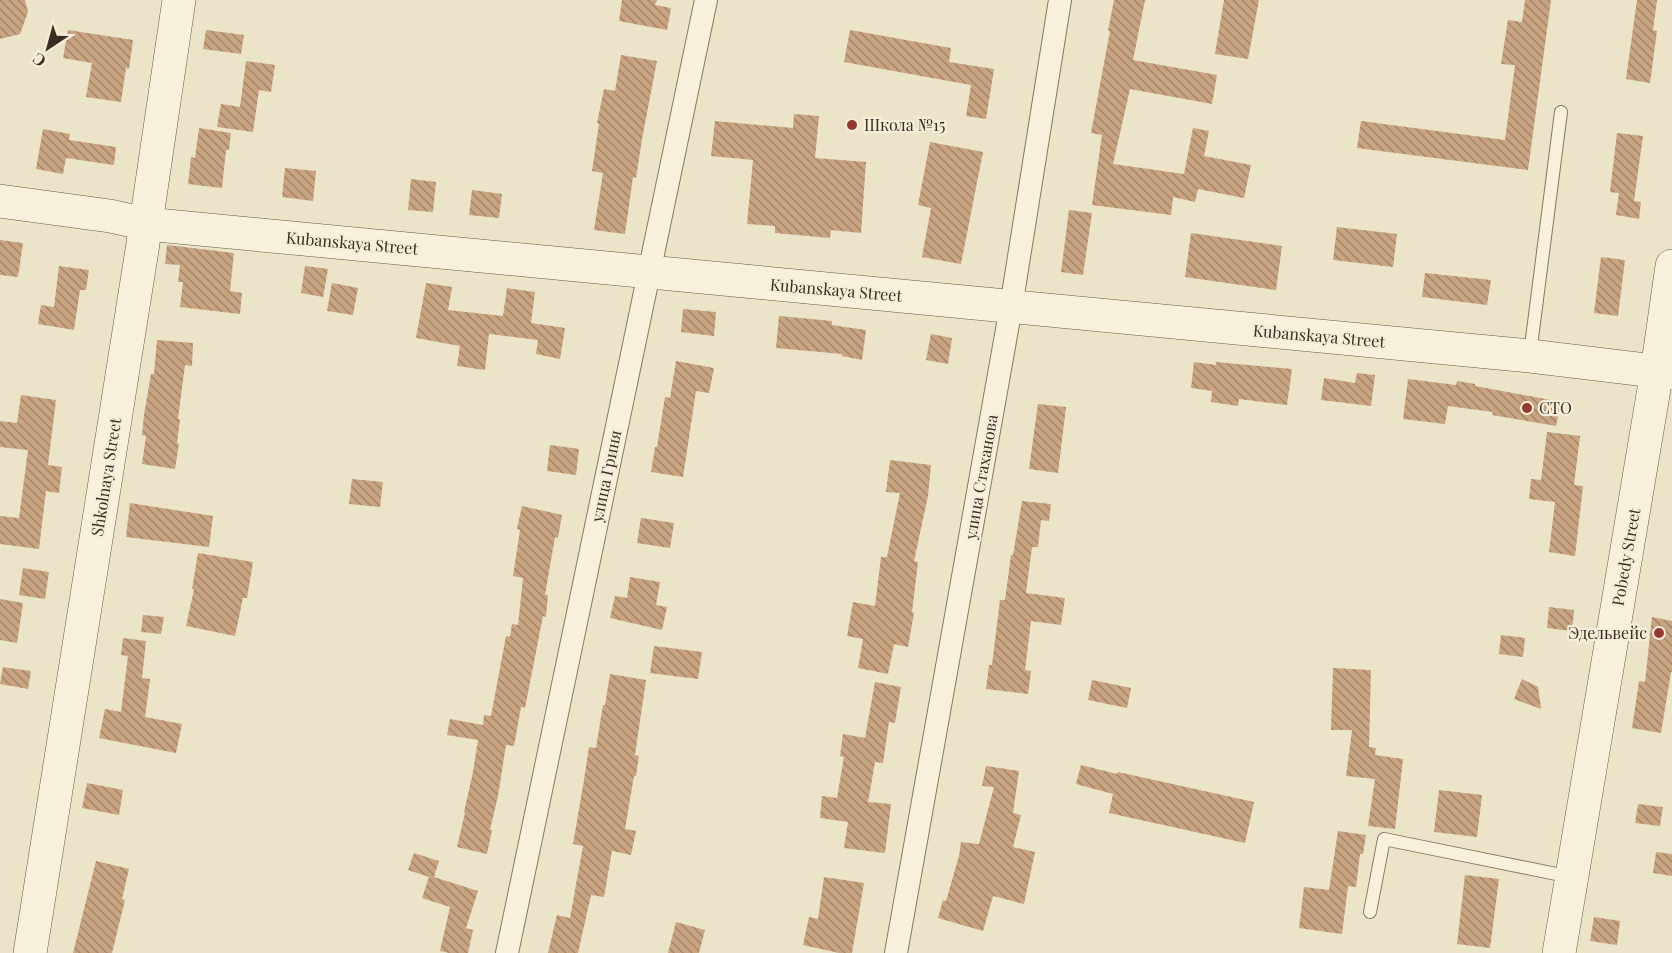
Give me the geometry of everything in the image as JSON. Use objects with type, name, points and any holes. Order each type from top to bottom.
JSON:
[{"type":"street","name":"Shkolnaya Street","points":[[30,953],[146,224],[179,0]]},
{"type":"street","name":"улица Гриня","points":[[507,953],[706,0]]},
{"type":"street","name":"улица Стаханова","points":[[896,953],[1011,307],[1060,0]]},
{"type":"street","name":"Kubanskaya Street","points":[[0,201],[110,216],[146,224],[1530,356],[1664,372]]},
{"type":"street","name":"Pobedy Street","points":[[1558,953],[1664,372],[1672,266]]},
{"type":"lane","points":[[1530,356],[1561,112]]},
{"type":"lane","points":[[1370,912],[1384,839],[1572,877]]},
{"type":"building","points":[[0,0],[25,0],[28,12],[20,34],[0,39]]},
{"type":"building","points":[[622,0],[657,0],[655,5],[671,8],[667,30],[619,21]]},
{"type":"building","points":[[1114,0],[1145,0],[1133,60],[1217,75],[1212,104],[1130,89],[1113,164],[1184,174],[1193,128],[1209,131],[1204,156],[1251,165],[1244,198],[1198,189],[1195,202],[1173,197],[1171,215],[1092,205],[1102,135],[1091,133]]},
{"type":"building","points":[[1224,0],[1259,0],[1248,59],[1215,54]]},
{"type":"building","points":[[1525,0],[1551,0],[1528,170],[1357,148],[1361,121],[1505,140],[1515,65],[1501,64],[1508,20],[1522,22]]},
{"type":"building","points":[[1637,0],[1657,0],[1653,30],[1657,31],[1650,83],[1626,79]]},
{"type":"building","points":[[68,30],[133,40],[121,102],[86,97],[92,63],[63,58]]},
{"type":"building","points":[[206,30],[244,35],[241,54],[203,49]]},
{"type":"building","points":[[850,30],[951,48],[949,62],[994,69],[986,119],[966,116],[971,85],[844,62]]},
{"type":"building","points":[[621,55],[657,61],[636,178],[633,177],[625,234],[594,230],[603,173],[592,171],[599,124],[597,123],[604,89],[615,91]]},
{"type":"building","points":[[246,61],[275,65],[271,92],[259,90],[253,132],[217,127],[221,104],[240,107]]},
{"type":"building","points":[[794,114],[819,116],[815,158],[866,162],[861,233],[831,230],[830,238],[775,233],[775,226],[747,224],[753,160],[711,156],[715,121],[793,128]]},
{"type":"building","points":[[199,128],[231,133],[229,150],[226,150],[222,188],[188,184],[191,157],[195,158]]},
{"type":"building","points":[[43,129],[70,134],[69,140],[116,147],[114,165],[66,158],[63,174],[36,169]]},
{"type":"building","points":[[1617,133],[1643,136],[1634,201],[1641,202],[1639,219],[1616,215],[1619,193],[1610,192]]},
{"type":"building","points":[[930,142],[983,152],[961,264],[922,257],[931,208],[918,205]]},
{"type":"building","points":[[285,168],[316,171],[313,201],[282,197]]},
{"type":"building","points":[[411,179],[436,182],[433,212],[408,210]]},
{"type":"building","points":[[472,190],[502,194],[499,218],[469,215]]},
{"type":"building","points":[[1069,210],[1092,213],[1083,275],[1061,272]]},
{"type":"building","points":[[1337,227],[1397,234],[1393,267],[1333,260]]},
{"type":"building","points":[[1191,233],[1282,246],[1276,290],[1185,277]]},
{"type":"building","points":[[0,240],[23,243],[18,277],[0,275]]},
{"type":"building","points":[[167,245],[234,253],[230,291],[242,293],[240,314],[180,307],[183,282],[178,282],[180,265],[165,264]]},
{"type":"building","points":[[1601,257],[1625,260],[1618,316],[1594,313]]},
{"type":"building","points":[[59,266],[89,270],[86,290],[80,290],[74,330],[38,324],[41,305],[54,307]]},
{"type":"building","points":[[305,266],[328,269],[323,297],[301,293]]},
{"type":"building","points":[[1425,273],[1491,280],[1487,305],[1422,297]]},
{"type":"building","points":[[332,283],[358,288],[353,315],[327,311]]},
{"type":"building","points":[[426,283],[452,287],[448,310],[503,316],[507,288],[535,292],[531,323],[565,328],[560,359],[536,354],[538,340],[489,334],[485,370],[457,366],[460,346],[416,338]]},
{"type":"building","points":[[683,309],[716,312],[714,336],[681,332]]},
{"type":"building","points":[[779,316],[832,321],[832,325],[866,330],[862,360],[842,356],[842,354],[776,348]]},
{"type":"building","points":[[931,334],[952,338],[948,364],[926,360]]},
{"type":"building","points":[[157,340],[193,343],[192,366],[185,365],[175,469],[142,464],[146,436],[142,435],[144,415],[151,374],[154,374]]},
{"type":"building","points":[[676,361],[714,368],[709,393],[696,391],[683,477],[651,472],[665,397],[670,398]]},
{"type":"building","points":[[1194,362],[1292,369],[1287,405],[1239,399],[1238,406],[1211,402],[1212,391],[1191,388]]},
{"type":"building","points":[[1357,373],[1375,375],[1371,406],[1321,400],[1324,378],[1355,383]]},
{"type":"building","points":[[1408,379],[1456,385],[1457,381],[1561,402],[1556,426],[1492,415],[1493,412],[1448,406],[1445,424],[1403,419]]},
{"type":"building","points":[[21,395],[56,400],[48,465],[62,467],[59,493],[46,491],[39,549],[0,544],[0,516],[19,518],[28,450],[0,447],[0,421],[17,423]]},
{"type":"building","points":[[1038,404],[1066,407],[1058,473],[1029,469]]},
{"type":"building","points":[[1547,432],[1580,436],[1574,485],[1583,486],[1575,556],[1549,552],[1555,502],[1529,499],[1531,479],[1541,480]]},
{"type":"building","points":[[550,445],[579,449],[576,475],[547,471]]},
{"type":"building","points":[[890,460],[931,465],[928,496],[914,561],[918,562],[912,612],[914,613],[908,647],[894,644],[888,674],[858,668],[863,639],[847,636],[853,602],[875,606],[881,557],[887,557],[900,493],[886,492]]},
{"type":"building","points":[[352,479],[383,482],[380,507],[349,504]]},
{"type":"building","points":[[1022,501],[1051,504],[1049,521],[1041,520],[1038,547],[1032,547],[1026,593],[1065,598],[1061,625],[1031,621],[1025,670],[1031,671],[1028,694],[986,689],[989,665],[992,665],[1000,600],[1005,600]]},
{"type":"building","points":[[130,503],[213,516],[209,547],[126,537]]},
{"type":"building","points":[[522,506],[562,515],[558,538],[555,537],[545,595],[548,595],[546,617],[543,616],[525,708],[521,707],[514,746],[506,745],[487,854],[457,847],[478,740],[447,735],[450,719],[483,725],[484,715],[491,716],[506,636],[510,637],[512,624],[518,625],[523,578],[513,576],[520,530],[517,529]]},
{"type":"building","points":[[641,518],[674,523],[670,548],[637,543]]},
{"type":"building","points":[[198,553],[253,562],[247,598],[243,598],[235,636],[186,626],[194,589],[192,589]]},
{"type":"building","points":[[23,568],[49,572],[45,599],[19,595]]},
{"type":"building","points":[[630,577],[660,582],[656,605],[667,607],[662,630],[610,618],[615,596],[627,598]]},
{"type":"building","points":[[0,599],[23,603],[17,643],[0,640]]},
{"type":"building","points":[[1549,607],[1574,610],[1572,631],[1547,628]]},
{"type":"building","points":[[143,615],[164,617],[161,634],[141,632]]},
{"type":"building","points":[[1652,617],[1672,621],[1672,672],[1661,733],[1632,728],[1639,681],[1645,682]]},
{"type":"building","points":[[1501,635],[1525,638],[1523,657],[1499,654]]},
{"type":"building","points":[[123,638],[146,641],[142,678],[150,679],[145,717],[182,724],[176,753],[99,738],[105,709],[121,712],[128,656],[121,655]]},
{"type":"building","points":[[654,646],[702,652],[698,679],[650,673]]},
{"type":"building","points":[[3,667],[31,671],[28,689],[0,684]]},
{"type":"building","points":[[1333,668],[1371,670],[1369,747],[1376,748],[1375,755],[1403,759],[1395,829],[1368,826],[1375,779],[1346,776],[1352,730],[1331,730]]},
{"type":"building","points":[[610,674],[646,680],[635,755],[639,756],[625,829],[636,831],[631,855],[612,851],[604,897],[591,895],[578,953],[548,953],[557,915],[570,918],[583,846],[573,844],[589,747],[596,748]]},
{"type":"building","points":[[1522,679],[1538,687],[1541,709],[1514,699]]},
{"type":"building","points":[[1092,680],[1131,688],[1127,708],[1088,700]]},
{"type":"building","points":[[875,682],[901,687],[895,723],[889,722],[883,763],[875,762],[868,802],[891,804],[885,853],[844,848],[848,822],[820,818],[822,796],[837,798],[844,757],[840,756],[843,734],[865,738]]},
{"type":"building","points":[[1081,765],[1254,802],[1245,843],[1109,813],[1113,794],[1076,784]]},
{"type":"building","points":[[986,766],[1019,771],[1013,813],[1021,815],[1013,847],[1035,852],[1024,904],[993,896],[983,931],[938,918],[943,900],[946,901],[961,842],[979,844],[994,787],[982,786]]},
{"type":"building","points":[[87,783],[123,790],[119,815],[82,808]]},
{"type":"building","points":[[1439,790],[1482,795],[1477,837],[1434,832]]},
{"type":"building","points":[[1638,804],[1663,807],[1660,826],[1635,823]]},
{"type":"building","points":[[1338,831],[1366,835],[1363,854],[1360,854],[1356,887],[1348,886],[1342,934],[1299,928],[1304,887],[1329,890]]},
{"type":"building","points":[[1656,852],[1672,854],[1672,876],[1653,873]]},
{"type":"building","points":[[414,853],[439,861],[434,877],[478,891],[466,928],[473,930],[468,953],[440,951],[450,907],[422,898],[429,877],[408,870]]},
{"type":"building","points":[[96,861],[129,869],[122,899],[125,900],[112,953],[73,953]]},
{"type":"building","points":[[1465,875],[1499,879],[1490,948],[1457,944]]},
{"type":"building","points":[[824,877],[864,883],[852,953],[839,953],[803,945],[809,917],[818,919]]},
{"type":"building","points":[[1594,917],[1620,921],[1617,945],[1590,941]]},
{"type":"building","points":[[676,922],[705,930],[699,953],[668,953]]},
{"type":"place","name":"Школа №15","points":[[852,125]]},
{"type":"place","name":"СТО","points":[[1527,408]]},
{"type":"place","name":"Эдельвейс","points":[[1659,633]]}]
